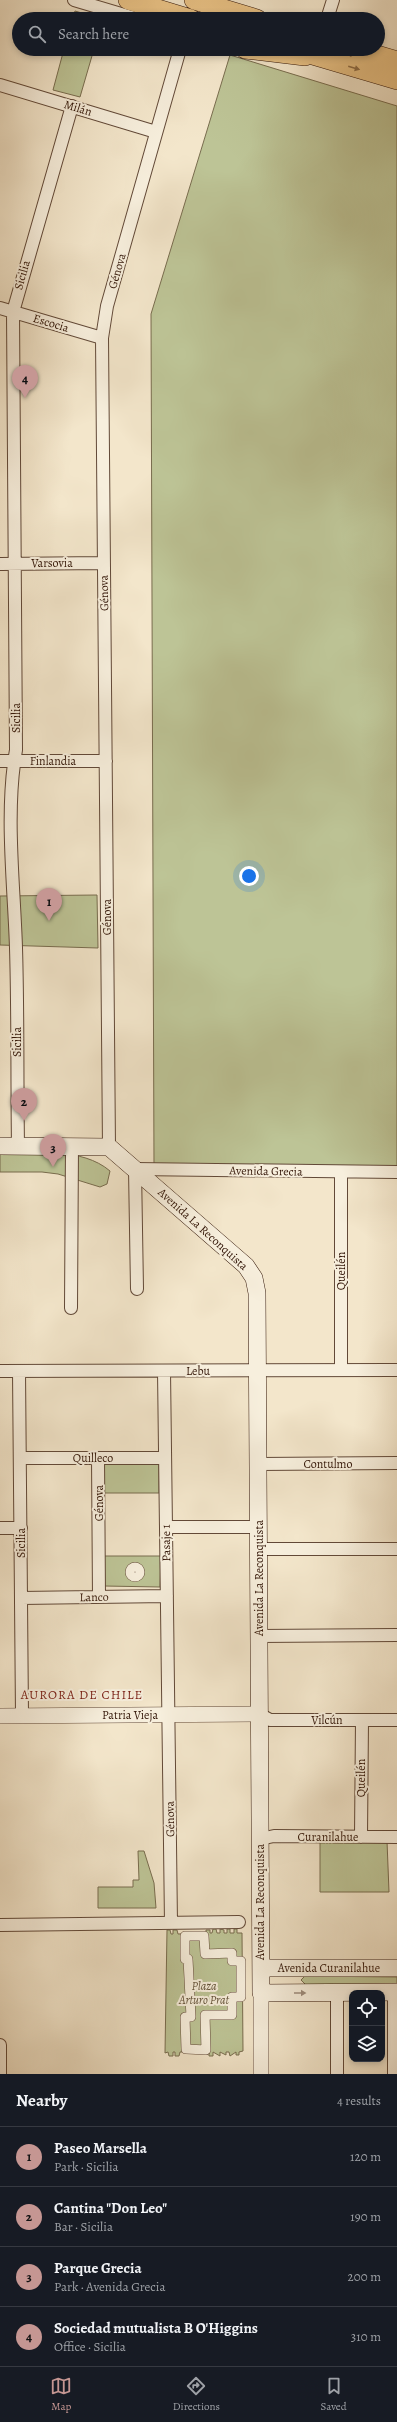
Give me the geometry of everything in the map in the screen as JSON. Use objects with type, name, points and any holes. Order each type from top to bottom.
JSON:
[{"type":"main road","points":[[128,0],[168,12]]},
{"type":"main road","points":[[194,0],[214,3],[238,12]]},
{"type":"main road","points":[[317,56],[397,80]]},
{"type":"main road","points":[[380,56],[397,61]]},
{"type":"main road","points":[[0,1146],[72,1145],[109,1147]]},
{"type":"main road","name":"Avenida La Reconquista","points":[[109,1147],[246,1266],[254,1278],[257,1293],[261,1993]]},
{"type":"main road","name":"Avenida Curanilahue","points":[[260,1968],[397,1968]]},
{"type":"main road","name":"Avenida Curanilahue","points":[[261,1993],[396,1992]]},
{"type":"street","points":[[74,0],[114,12]]},
{"type":"street","points":[[329,12],[333,0]]},
{"type":"street","name":"Génova","points":[[109,1147],[102,338],[107,306],[178,56]]},
{"type":"street","name":"Milán","points":[[0,85],[156,132]]},
{"type":"street","name":"Sicilia","points":[[18,1146],[16,948],[12,884],[14,761],[16,750],[13,312],[72,106]]},
{"type":"street","name":"Escocia","points":[[0,308],[102,338]]},
{"type":"street","name":"Varsovia","points":[[0,564],[104,563]]},
{"type":"street","name":"Finlandia","points":[[0,761],[106,760]]},
{"type":"street","points":[[71,1308],[72,1145]]},
{"type":"street","points":[[135,1169],[137,1289]]},
{"type":"street","name":"Avenida Grecia","points":[[135,1169],[397,1172]]},
{"type":"street","name":"Queilén","points":[[341,1172],[341,1370]]},
{"type":"street","name":"Lebu","points":[[0,1372],[397,1370]]},
{"type":"street","name":"Sicilia","points":[[19,1371],[22,1715]]},
{"type":"street","name":"Pasaje 1","points":[[164,1371],[168,1715]]},
{"type":"street","name":"Quilleco","points":[[20,1458],[165,1458]]},
{"type":"street","name":"Génova","points":[[98,1458],[99,1597]]},
{"type":"street","name":"Contulmo","points":[[258,1464],[397,1463]]},
{"type":"street","points":[[166,1527],[258,1527]]},
{"type":"street","points":[[0,1528],[20,1528]]},
{"type":"street","points":[[258,1549],[397,1549]]},
{"type":"street","name":"Lanco","points":[[21,1598],[167,1596]]},
{"type":"street","points":[[259,1636],[397,1635]]},
{"type":"street","name":"Patria Vieja","points":[[0,1716],[259,1714]]},
{"type":"street","name":"Vilcún","points":[[259,1714],[270,1720],[397,1720]]},
{"type":"street","name":"Génova","points":[[168,1715],[171,1923]]},
{"type":"street","name":"Queilén","points":[[361,1837],[362,1720]]},
{"type":"street","name":"Curanilahue","points":[[260,1839],[274,1836],[397,1837]]},
{"type":"street","points":[[0,1925],[239,1922]]},
{"type":"street","points":[[184,1936],[204,1936],[205,1954],[232,1953],[232,1961],[241,1961],[242,1997],[232,1997],[232,2015],[205,2015],[206,2050],[186,2049],[185,2017],[190,2017],[188,1959],[184,1959],[184,1936]]},
{"type":"street","points":[[337,2074],[338,1992]]},
{"type":"street","points":[[394,2074],[396,1992]]},
{"type":"street","name":"Avenida La Reconquista","points":[[261,1993],[261,2074]]},
{"type":"street","points":[[0,2045],[0,2074]]},
{"type":"green space","points":[[62,56],[92,56],[80,97],[53,90]]},
{"type":"green space","points":[[230,56],[397,106],[397,1167],[154,1168],[151,314]]},
{"type":"green space","points":[[97,895],[98,948],[0,945],[0,896]]},
{"type":"green space","points":[[43,1152],[72,1155],[99,1163],[110,1171],[107,1184],[100,1187],[58,1174],[42,1172],[0,1172],[0,1153]]},
{"type":"green space","points":[[106,1462],[159,1463],[159,1493],[103,1493],[102,1464]]},
{"type":"green space","points":[[104,1556],[161,1556],[160,1587],[104,1586]]},
{"type":"green space","points":[[387,1841],[389,1892],[320,1892],[320,1842]]},
{"type":"green space","points":[[138,1851],[144,1851],[154,1883],[156,1908],[98,1908],[98,1887],[133,1887],[133,1880],[139,1880]]},
{"type":"green space","name":"Plaza Arturo Prat","points":[[213,1929],[216,1929],[217,1933],[220,1933],[220,1929],[224,1930],[224,1933],[227,1933],[227,1929],[230,1929],[230,1933],[234,1933],[234,1929],[237,1929],[237,1933],[242,1933],[243,2051],[239,2052],[239,2055],[236,2055],[236,2052],[230,2056],[229,2052],[226,2052],[226,2055],[220,2052],[220,2056],[213,2052],[213,2056],[209,2056],[209,2052],[180,2052],[179,2056],[175,2056],[175,2052],[173,2052],[173,2056],[169,2056],[168,2052],[165,2053],[167,1930],[170,1930],[171,1934],[173,1934],[173,1930],[177,1930],[178,1934],[206,1933],[206,1930],[210,1930],[210,1933],[212,1933]]},
{"type":"green space","points":[[305,1976],[397,1977],[397,1986],[306,1985],[301,1980]]},
{"type":"place","name":"Sociedad mutualista B O'Higgins","points":[[25,398]]},
{"type":"place","name":"Paseo Marsella","points":[[49,921]]},
{"type":"place","name":"Cantina \"Don Leo\"","points":[[24,1121]]},
{"type":"place","name":"Parque Grecia","points":[[53,1167]]},
{"type":"district","name":"AURORA DE CHILE","points":[[82,1694]]}]
